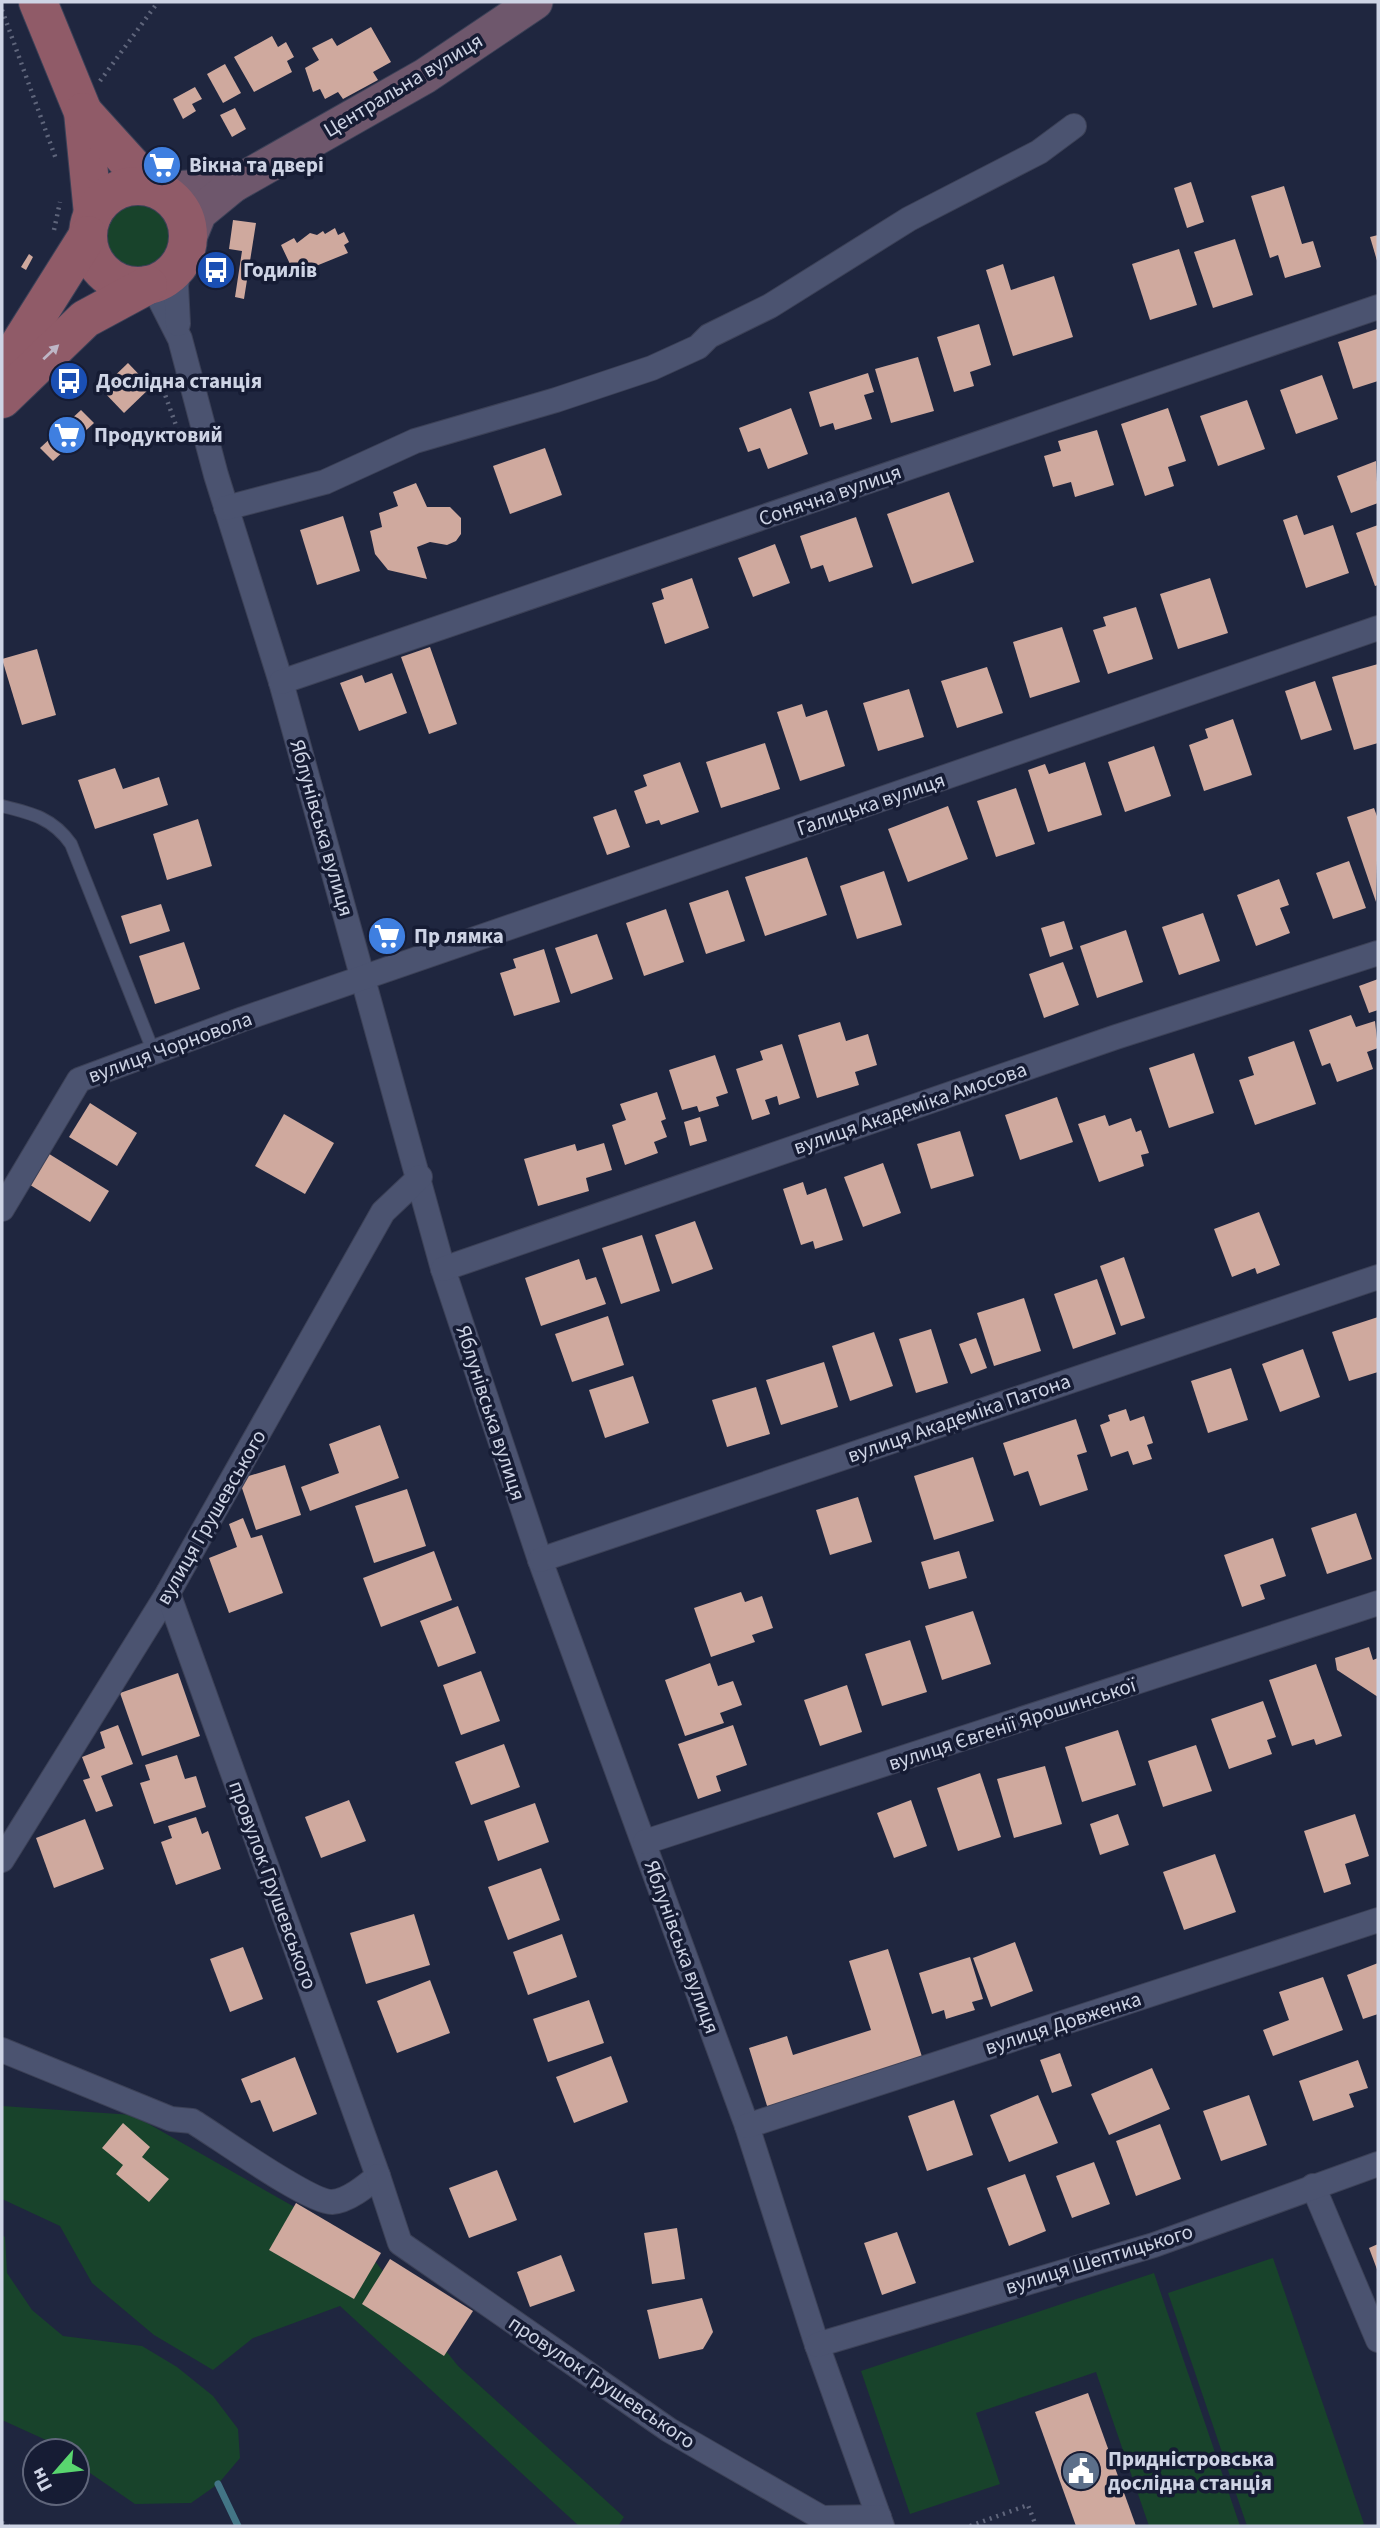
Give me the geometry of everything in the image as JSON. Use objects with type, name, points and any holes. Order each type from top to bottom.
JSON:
[{"type":"main road","points":[[2,399],[86,319],[167,268],[181,210],[155,188],[79,103],[38,2]]},
{"type":"main road","name":"Центральна вулиця","points":[[167,268],[199,213],[233,185],[425,76],[535,2]]},
{"type":"main road","points":[[2,372],[74,220],[79,103]]},
{"type":"main road","points":[[74,220],[121,188],[233,185]]},
{"type":"main road","points":[[74,220],[102,271],[119,282],[167,268]]},
{"type":"street","points":[[226,508],[326,482],[415,441],[556,400],[652,368],[698,347],[709,336],[770,306],[909,219],[1039,152],[1074,126]]},
{"type":"street","points":[[167,268],[176,285],[180,339]]},
{"type":"street","name":"Яблунівська вулиця","points":[[167,268],[180,339],[226,508],[281,682],[420,1177],[443,1269],[540,1560],[747,2126],[817,2345],[880,2522]]},
{"type":"street","name":"Сонячна вулиця","points":[[281,682],[1378,307]]},
{"type":"street","name":"Галицька вулиця","points":[[364,980],[1378,628]]},
{"type":"street","name":"вулиця Академіка Амосова","points":[[443,1269],[1116,1037],[1378,953]]},
{"type":"street","name":"вулиця Чорновола","points":[[2,1209],[79,1080],[364,980]]},
{"type":"street","name":"вулиця Грушевського","points":[[2,1860],[169,1593],[383,1212],[420,1177]]},
{"type":"street","name":"вулиця Академіка Патона","points":[[540,1560],[1378,1277]]},
{"type":"street","name":"провулок Грушевського","points":[[169,1593],[400,2243],[669,2430],[822,2518],[880,2522]]},
{"type":"street","name":"вулиця Євгенії Ярошинської","points":[[645,1842],[1378,1603]]},
{"type":"street","name":"вулиця Довженка","points":[[747,2126],[1378,1920]]},
{"type":"street","points":[[2,2050],[171,2119],[192,2121],[309,2194],[332,2202],[359,2191],[378,2176]]},
{"type":"street","name":"вулиця Шептицького","points":[[817,2345],[1154,2245],[1378,2164]]},
{"type":"street","points":[[1313,2186],[1378,2340]]},
{"type":"lane","points":[[2,806],[38,815],[59,827],[71,844],[154,1053]]},
{"type":"path","points":[[39,110],[79,103],[101,81],[158,2]]},
{"type":"path","points":[[2,10],[59,168]]},
{"type":"path","points":[[970,2526],[1028,2505],[1036,2526]]},
{"type":"path","points":[[2,2522],[9,2526]]},
{"type":"green space","points":[[131,203],[143,203],[160,212],[167,223],[167,247],[160,258],[143,267],[131,267],[119,262],[110,253],[105,241],[105,229],[110,217],[119,208]]},
{"type":"green space","points":[[2,2106],[133,2115],[363,2246],[458,2366],[624,2517],[618,2526],[579,2526],[340,2306],[253,2338],[213,2370],[154,2335],[92,2283],[60,2226],[2,2199]]},
{"type":"green space","points":[[2,2235],[5,2237],[7,2273],[32,2310],[63,2336],[142,2346],[177,2367],[213,2396],[238,2429],[240,2458],[218,2484],[191,2503],[135,2504],[91,2474],[91,2437],[39,2437],[2,2420]]},
{"type":"green space","points":[[1273,2258],[1364,2524],[1358,2526],[1247,2526],[1168,2293]]},
{"type":"green space","points":[[1154,2273],[1240,2526],[1149,2526],[1096,2372],[976,2413],[1000,2484],[910,2514],[861,2371]]},
{"type":"building","points":[[371,27],[391,62],[373,72],[378,80],[343,99],[338,92],[325,99],[320,89],[313,92],[305,68],[319,60],[312,48],[332,38],[337,46]]},
{"type":"building","points":[[272,36],[278,47],[286,42],[294,57],[287,61],[292,72],[254,92],[234,57]]},
{"type":"building","points":[[225,64],[241,93],[223,103],[207,74]]},
{"type":"building","points":[[195,87],[202,99],[192,104],[196,111],[183,119],[173,99]]},
{"type":"building","points":[[235,108],[246,129],[232,137],[220,115]]},
{"type":"building","points":[[1191,182],[1204,222],[1187,228],[1174,188]]},
{"type":"building","points":[[1284,186],[1302,244],[1313,241],[1321,267],[1285,278],[1278,255],[1270,258],[1251,196]]},
{"type":"building","points":[[233,220],[256,223],[244,299],[235,297],[242,251],[229,249]]},
{"type":"building","points":[[335,228],[338,235],[344,232],[349,242],[344,245],[348,253],[311,268],[313,273],[303,277],[284,266],[290,264],[281,245],[294,238],[297,243],[310,233],[317,235],[323,231],[325,234]]},
{"type":"building","points":[[1378,235],[1378,264],[1370,237]]},
{"type":"building","points":[[1235,239],[1253,295],[1213,308],[1194,252]]},
{"type":"building","points":[[1179,249],[1197,305],[1150,320],[1132,264]]},
{"type":"building","points":[[29,254],[33,257],[26,270],[21,267]]},
{"type":"building","points":[[1003,264],[1011,290],[1054,276],[1073,337],[1013,356],[986,270]]},
{"type":"building","points":[[979,324],[991,365],[970,372],[974,386],[954,392],[937,337]]},
{"type":"building","points":[[1377,329],[1378,381],[1353,389],[1338,342]]},
{"type":"building","points":[[918,357],[934,411],[891,423],[875,369]]},
{"type":"building","points":[[128,363],[151,387],[124,413],[101,389]]},
{"type":"building","points":[[868,373],[874,392],[864,395],[872,419],[835,430],[833,423],[820,427],[809,392]]},
{"type":"building","points":[[1322,375],[1338,419],[1296,434],[1280,390]]},
{"type":"building","points":[[1247,400],[1265,449],[1218,466],[1200,416]]},
{"type":"building","points":[[791,408],[808,454],[768,469],[760,448],[748,452],[739,428]]},
{"type":"building","points":[[1168,408],[1186,461],[1168,467],[1174,486],[1145,496],[1121,424]]},
{"type":"building","name":"Продуктовий","points":[[81,410],[94,423],[53,461],[40,448]]},
{"type":"building","points":[[1097,430],[1114,485],[1075,497],[1071,482],[1053,487],[1044,456],[1061,451],[1058,441]]},
{"type":"building","points":[[545,448],[562,495],[510,514],[493,466]]},
{"type":"building","points":[[1376,461],[1378,503],[1351,513],[1337,476]]},
{"type":"building","points":[[416,483],[427,507],[450,507],[461,518],[461,534],[456,541],[447,545],[430,542],[417,547],[427,579],[388,570],[375,554],[370,531],[382,527],[379,513],[398,506],[393,492]]},
{"type":"building","points":[[949,492],[974,562],[912,584],[887,514]]},
{"type":"building","points":[[1297,515],[1304,535],[1333,525],[1349,573],[1306,588],[1283,520]]},
{"type":"building","points":[[343,516],[360,571],[317,585],[300,530]]},
{"type":"building","points":[[856,517],[873,567],[829,582],[823,565],[811,569],[800,536]]},
{"type":"building","points":[[1378,525],[1378,585],[1375,586],[1356,533]]},
{"type":"building","points":[[775,544],[790,583],[753,597],[738,558]]},
{"type":"building","points":[[692,578],[709,628],[665,644],[652,603],[664,599],[661,589]]},
{"type":"building","points":[[1210,578],[1228,633],[1178,649],[1160,594]]},
{"type":"building","points":[[1136,607],[1153,659],[1108,674],[1093,630],[1106,626],[1103,617]]},
{"type":"building","points":[[1062,627],[1080,682],[1030,698],[1013,642]]},
{"type":"building","points":[[430,647],[457,724],[429,734],[401,657]]},
{"type":"building","points":[[37,649],[56,715],[22,725],[2,659]]},
{"type":"building","points":[[1378,664],[1378,743],[1354,750],[1332,677]]},
{"type":"building","points":[[987,667],[1003,713],[957,728],[941,681]]},
{"type":"building","points":[[392,673],[407,713],[359,731],[340,683],[362,675],[365,683]]},
{"type":"building","points":[[1315,681],[1332,730],[1301,740],[1285,691]]},
{"type":"building","points":[[909,689],[924,737],[878,751],[863,703]]},
{"type":"building","points":[[802,704],[806,717],[827,710],[845,766],[800,781],[777,712]]},
{"type":"building","points":[[1233,719],[1252,775],[1204,791],[1189,745],[1208,738],[1205,729]]},
{"type":"building","points":[[765,743],[780,789],[721,808],[706,762]]},
{"type":"building","points":[[1154,746],[1171,796],[1125,812],[1108,762]]},
{"type":"building","points":[[680,762],[699,812],[661,825],[659,820],[646,824],[634,791],[647,786],[643,775]]},
{"type":"building","points":[[1085,762],[1102,815],[1048,832],[1028,770],[1045,764],[1049,774]]},
{"type":"building","points":[[115,768],[123,789],[159,777],[168,805],[95,829],[78,780]]},
{"type":"building","points":[[1016,788],[1035,844],[996,857],[977,801]]},
{"type":"building","points":[[948,806],[968,859],[908,882],[888,829]]},
{"type":"building","points":[[1374,808],[1378,819],[1376,902],[1347,817]]},
{"type":"building","points":[[616,809],[630,847],[607,855],[593,817]]},
{"type":"building","points":[[198,819],[212,866],[167,880],[153,834]]},
{"type":"building","points":[[807,857],[827,915],[765,936],[745,877]]},
{"type":"building","points":[[1349,861],[1366,908],[1333,919],[1316,873]]},
{"type":"building","points":[[884,871],[902,925],[857,939],[840,886]]},
{"type":"building","points":[[1279,879],[1289,905],[1280,908],[1290,933],[1256,946],[1237,895]]},
{"type":"building","points":[[728,890],[745,941],[706,954],[689,903]]},
{"type":"building","points":[[161,904],[170,931],[130,944],[121,916]]},
{"type":"building","points":[[666,909],[684,962],[644,976],[626,923]]},
{"type":"building","points":[[1203,913],[1220,961],[1179,975],[1162,927]]},
{"type":"building","points":[[1064,921],[1073,949],[1050,957],[1041,928]]},
{"type":"building","points":[[1126,930],[1143,982],[1097,998],[1080,946]]},
{"type":"building","points":[[597,934],[613,979],[571,994],[555,948]]},
{"type":"building","points":[[184,942],[200,989],[155,1004],[139,956]]},
{"type":"building","points":[[544,949],[560,1002],[514,1016],[500,973],[516,968],[513,959]]},
{"type":"building","points":[[1063,962],[1079,1005],[1044,1018],[1029,974]]},
{"type":"building","points":[[1378,979],[1378,1010],[1369,1013],[1359,986]]},
{"type":"building","points":[[1351,1015],[1356,1027],[1375,1021],[1378,1048],[1367,1052],[1373,1069],[1337,1082],[1330,1063],[1322,1066],[1309,1030]]},
{"type":"building","points":[[840,1022],[846,1041],[868,1034],[877,1065],[855,1072],[859,1085],[817,1098],[798,1035]]},
{"type":"building","points":[[1294,1041],[1316,1104],[1255,1125],[1239,1080],[1254,1075],[1248,1057]]},
{"type":"building","points":[[782,1044],[800,1098],[779,1105],[777,1096],[765,1100],[770,1114],[752,1120],[736,1069],[763,1060],[760,1051]]},
{"type":"building","points":[[1194,1053],[1214,1113],[1169,1128],[1149,1068]]},
{"type":"building","points":[[715,1055],[728,1093],[716,1097],[719,1106],[699,1112],[697,1106],[682,1110],[669,1070]]},
{"type":"building","points":[[657,1092],[666,1119],[661,1121],[667,1137],[654,1142],[658,1153],[625,1165],[612,1125],[626,1120],[620,1104]]},
{"type":"building","points":[[1057,1097],[1073,1142],[1020,1160],[1005,1115]]},
{"type":"building","points":[[90,1103],[137,1133],[117,1166],[69,1137]]},
{"type":"building","points":[[284,1114],[334,1143],[305,1194],[255,1166]]},
{"type":"building","points":[[1105,1115],[1109,1126],[1131,1118],[1136,1132],[1141,1130],[1149,1153],[1141,1155],[1144,1166],[1099,1182],[1078,1124]]},
{"type":"building","points":[[700,1117],[707,1141],[690,1146],[684,1122]]},
{"type":"building","points":[[960,1131],[974,1176],[931,1189],[917,1144]]},
{"type":"building","points":[[604,1143],[612,1170],[586,1178],[589,1191],[538,1206],[524,1159],[575,1144],[577,1151]]},
{"type":"building","points":[[46,1152],[109,1191],[90,1222],[27,1183]]},
{"type":"building","points":[[883,1163],[901,1213],[863,1227],[844,1177]]},
{"type":"building","points":[[803,1182],[807,1195],[826,1188],[843,1240],[815,1249],[813,1241],[801,1245],[783,1189]]},
{"type":"building","points":[[1259,1212],[1280,1265],[1257,1274],[1255,1268],[1232,1277],[1214,1229]]},
{"type":"building","points":[[695,1221],[713,1269],[672,1284],[655,1235]]},
{"type":"building","points":[[642,1235],[660,1291],[621,1304],[602,1248]]},
{"type":"building","points":[[1124,1257],[1145,1318],[1121,1326],[1100,1266]]},
{"type":"building","points":[[579,1259],[586,1280],[596,1277],[606,1304],[541,1326],[525,1278]]},
{"type":"building","points":[[1097,1279],[1116,1334],[1073,1349],[1054,1294]]},
{"type":"building","points":[[1024,1298],[1041,1351],[994,1366],[977,1313]]},
{"type":"building","points":[[608,1316],[624,1365],[572,1382],[555,1334]]},
{"type":"building","points":[[1378,1317],[1378,1372],[1349,1381],[1332,1332]]},
{"type":"building","points":[[931,1329],[948,1383],[916,1393],[899,1339]]},
{"type":"building","points":[[874,1332],[893,1386],[850,1401],[832,1346]]},
{"type":"building","points":[[976,1338],[987,1368],[971,1374],[959,1344]]},
{"type":"building","points":[[1303,1349],[1320,1397],[1280,1412],[1262,1364]]},
{"type":"building","points":[[824,1362],[838,1407],[781,1425],[766,1380]]},
{"type":"building","points":[[1231,1368],[1248,1420],[1208,1433],[1191,1381]]},
{"type":"building","points":[[633,1376],[649,1423],[605,1438],[589,1390]]},
{"type":"building","points":[[756,1387],[770,1434],[727,1447],[712,1400]]},
{"type":"building","points":[[1126,1409],[1130,1421],[1144,1416],[1153,1443],[1147,1445],[1152,1459],[1133,1465],[1128,1451],[1111,1457],[1100,1425],[1110,1421],[1108,1415]]},
{"type":"building","points":[[1076,1419],[1087,1452],[1077,1455],[1088,1490],[1040,1506],[1028,1471],[1014,1476],[1003,1443]]},
{"type":"building","points":[[380,1425],[399,1478],[310,1511],[301,1487],[339,1473],[329,1444]]},
{"type":"building","points":[[973,1457],[994,1521],[934,1540],[914,1476]]},
{"type":"building","points":[[285,1465],[301,1515],[256,1530],[239,1479]]},
{"type":"building","points":[[407,1489],[426,1546],[374,1563],[355,1506]]},
{"type":"building","points":[[858,1497],[872,1542],[830,1555],[816,1510]]},
{"type":"building","points":[[1356,1513],[1372,1559],[1327,1574],[1311,1528]]},
{"type":"building","points":[[243,1518],[251,1538],[262,1535],[283,1593],[229,1613],[209,1558],[237,1547],[229,1524]]},
{"type":"building","points":[[1273,1538],[1286,1576],[1260,1585],[1265,1599],[1242,1607],[1224,1555]]},
{"type":"building","points":[[434,1551],[452,1600],[381,1627],[363,1578]]},
{"type":"building","points":[[959,1551],[967,1578],[929,1589],[921,1562]]},
{"type":"building","points":[[741,1592],[745,1602],[762,1596],[773,1628],[752,1635],[755,1642],[711,1657],[694,1608]]},
{"type":"building","points":[[458,1606],[476,1653],[438,1667],[420,1621]]},
{"type":"building","points":[[973,1611],[991,1664],[942,1680],[925,1626]]},
{"type":"building","points":[[910,1640],[927,1692],[882,1706],[865,1654]]},
{"type":"building","points":[[1369,1647],[1373,1660],[1378,1658],[1378,1697],[1337,1670],[1335,1658]]},
{"type":"building","points":[[710,1663],[718,1686],[733,1681],[742,1705],[720,1713],[724,1723],[685,1736],[665,1680]]},
{"type":"building","points":[[1316,1664],[1342,1736],[1316,1745],[1314,1739],[1292,1746],[1269,1680]]},
{"type":"building","points":[[481,1671],[500,1721],[461,1735],[443,1685]]},
{"type":"building","points":[[178,1673],[200,1736],[142,1756],[120,1693]]},
{"type":"building","points":[[847,1685],[862,1732],[820,1746],[804,1700]]},
{"type":"building","points":[[1263,1701],[1276,1737],[1267,1740],[1272,1754],[1229,1769],[1211,1719]]},
{"type":"building","points":[[118,1725],[133,1764],[101,1776],[113,1806],[96,1812],[83,1780],[90,1778],[82,1757],[105,1748],[100,1732]]},
{"type":"building","points":[[733,1725],[747,1765],[716,1776],[721,1791],[698,1799],[678,1744]]},
{"type":"building","points":[[1118,1730],[1136,1785],[1082,1802],[1065,1747]]},
{"type":"building","points":[[504,1744],[520,1787],[471,1805],[455,1762]]},
{"type":"building","points":[[1196,1745],[1212,1791],[1163,1807],[1148,1761]]},
{"type":"building","points":[[177,1755],[185,1779],[196,1776],[206,1807],[154,1824],[140,1783],[150,1780],[145,1765]]},
{"type":"building","points":[[1045,1766],[1062,1824],[1014,1838],[997,1779]]},
{"type":"building","points":[[980,1773],[1001,1837],[958,1851],[937,1788]]},
{"type":"building","points":[[349,1800],[366,1841],[321,1858],[305,1817]]},
{"type":"building","points":[[911,1800],[927,1846],[894,1858],[877,1813]]},
{"type":"building","points":[[535,1803],[549,1842],[498,1861],[484,1821]]},
{"type":"building","points":[[1118,1814],[1129,1845],[1100,1855],[1090,1824]]},
{"type":"building","points":[[1355,1814],[1369,1856],[1345,1864],[1351,1884],[1324,1893],[1304,1831]]},
{"type":"building","points":[[196,1817],[202,1834],[208,1831],[221,1869],[176,1885],[161,1842],[172,1838],[168,1826]]},
{"type":"building","points":[[85,1819],[104,1869],[54,1888],[36,1838]]},
{"type":"building","points":[[1215,1854],[1236,1912],[1184,1930],[1163,1872]]},
{"type":"building","points":[[541,1868],[560,1920],[508,1940],[488,1887]]},
{"type":"building","points":[[414,1914],[430,1965],[366,1984],[350,1933]]},
{"type":"building","points":[[562,1934],[577,1977],[528,1995],[513,1952]]},
{"type":"building","points":[[1015,1942],[1033,1991],[991,2007],[973,1958]]},
{"type":"building","points":[[243,1947],[263,1999],[230,2012],[210,1959]]},
{"type":"building","points":[[888,1949],[923,2060],[768,2109],[749,2048],[787,2036],[793,2055],[871,2030],[849,1961]]},
{"type":"building","points":[[970,1957],[983,1999],[972,2002],[975,2010],[946,2019],[944,2010],[932,2014],[919,1973]]},
{"type":"building","points":[[1378,1963],[1378,2014],[1363,2019],[1347,1975]]},
{"type":"building","points":[[1323,1977],[1343,2030],[1273,2056],[1263,2030],[1289,2020],[1279,1992]]},
{"type":"building","points":[[430,1980],[450,2033],[397,2053],[377,2001]]},
{"type":"building","points":[[589,2000],[604,2043],[548,2062],[533,2019]]},
{"type":"building","points":[[1060,2053],[1072,2086],[1052,2093],[1040,2060]]},
{"type":"building","points":[[611,2056],[628,2102],[574,2123],[556,2077]]},
{"type":"building","points":[[295,2057],[317,2114],[273,2132],[260,2100],[251,2103],[241,2079]]},
{"type":"building","points":[[1358,2060],[1368,2088],[1349,2094],[1354,2107],[1313,2121],[1299,2081]]},
{"type":"building","points":[[1152,2068],[1170,2109],[1109,2135],[1091,2094]]},
{"type":"building","points":[[1038,2095],[1058,2143],[1009,2162],[990,2115]]},
{"type":"building","points":[[1249,2095],[1267,2145],[1221,2161],[1203,2111]]},
{"type":"building","points":[[954,2100],[973,2155],[927,2171],[908,2116]]},
{"type":"building","points":[[123,2123],[150,2147],[142,2157],[169,2179],[149,2202],[116,2174],[123,2165],[102,2148]]},
{"type":"building","points":[[1160,2124],[1181,2179],[1136,2196],[1116,2141]]},
{"type":"building","points":[[1094,2162],[1110,2204],[1072,2218],[1056,2176]]},
{"type":"building","points":[[497,2170],[517,2220],[469,2238],[449,2188]]},
{"type":"building","points":[[1025,2174],[1046,2231],[1009,2246],[987,2188]]},
{"type":"building","points":[[296,2203],[381,2253],[354,2299],[269,2250]]},
{"type":"building","points":[[677,2228],[685,2279],[652,2284],[644,2233]]},
{"type":"building","points":[[897,2232],[916,2283],[882,2295],[864,2243]]},
{"type":"building","points":[[1378,2244],[1378,2272],[1369,2248]]},
{"type":"building","points":[[561,2255],[575,2291],[530,2307],[517,2272]]},
{"type":"building","points":[[390,2259],[473,2311],[444,2356],[362,2304]]},
{"type":"building","points":[[702,2298],[713,2332],[703,2349],[659,2359],[647,2310]]},
{"type":"building","points":[[1088,2393],[1136,2526],[1076,2526],[1035,2412]]},
{"type":"waterway","points":[[218,2484],[238,2526]]},
{"type":"place","name":"Вікна та двері","points":[[162,165]]},
{"type":"place","name":"Годилів","points":[[216,270]]},
{"type":"place","name":"Дослідна станція","points":[[69,381]]},
{"type":"place","name":"Продуктовий","points":[[67,435]]},
{"type":"place","name":"Пр лямка","points":[[387,936]]},
{"type":"place","name":"Придністровська дослідна станція","points":[[1081,2471]]}]
